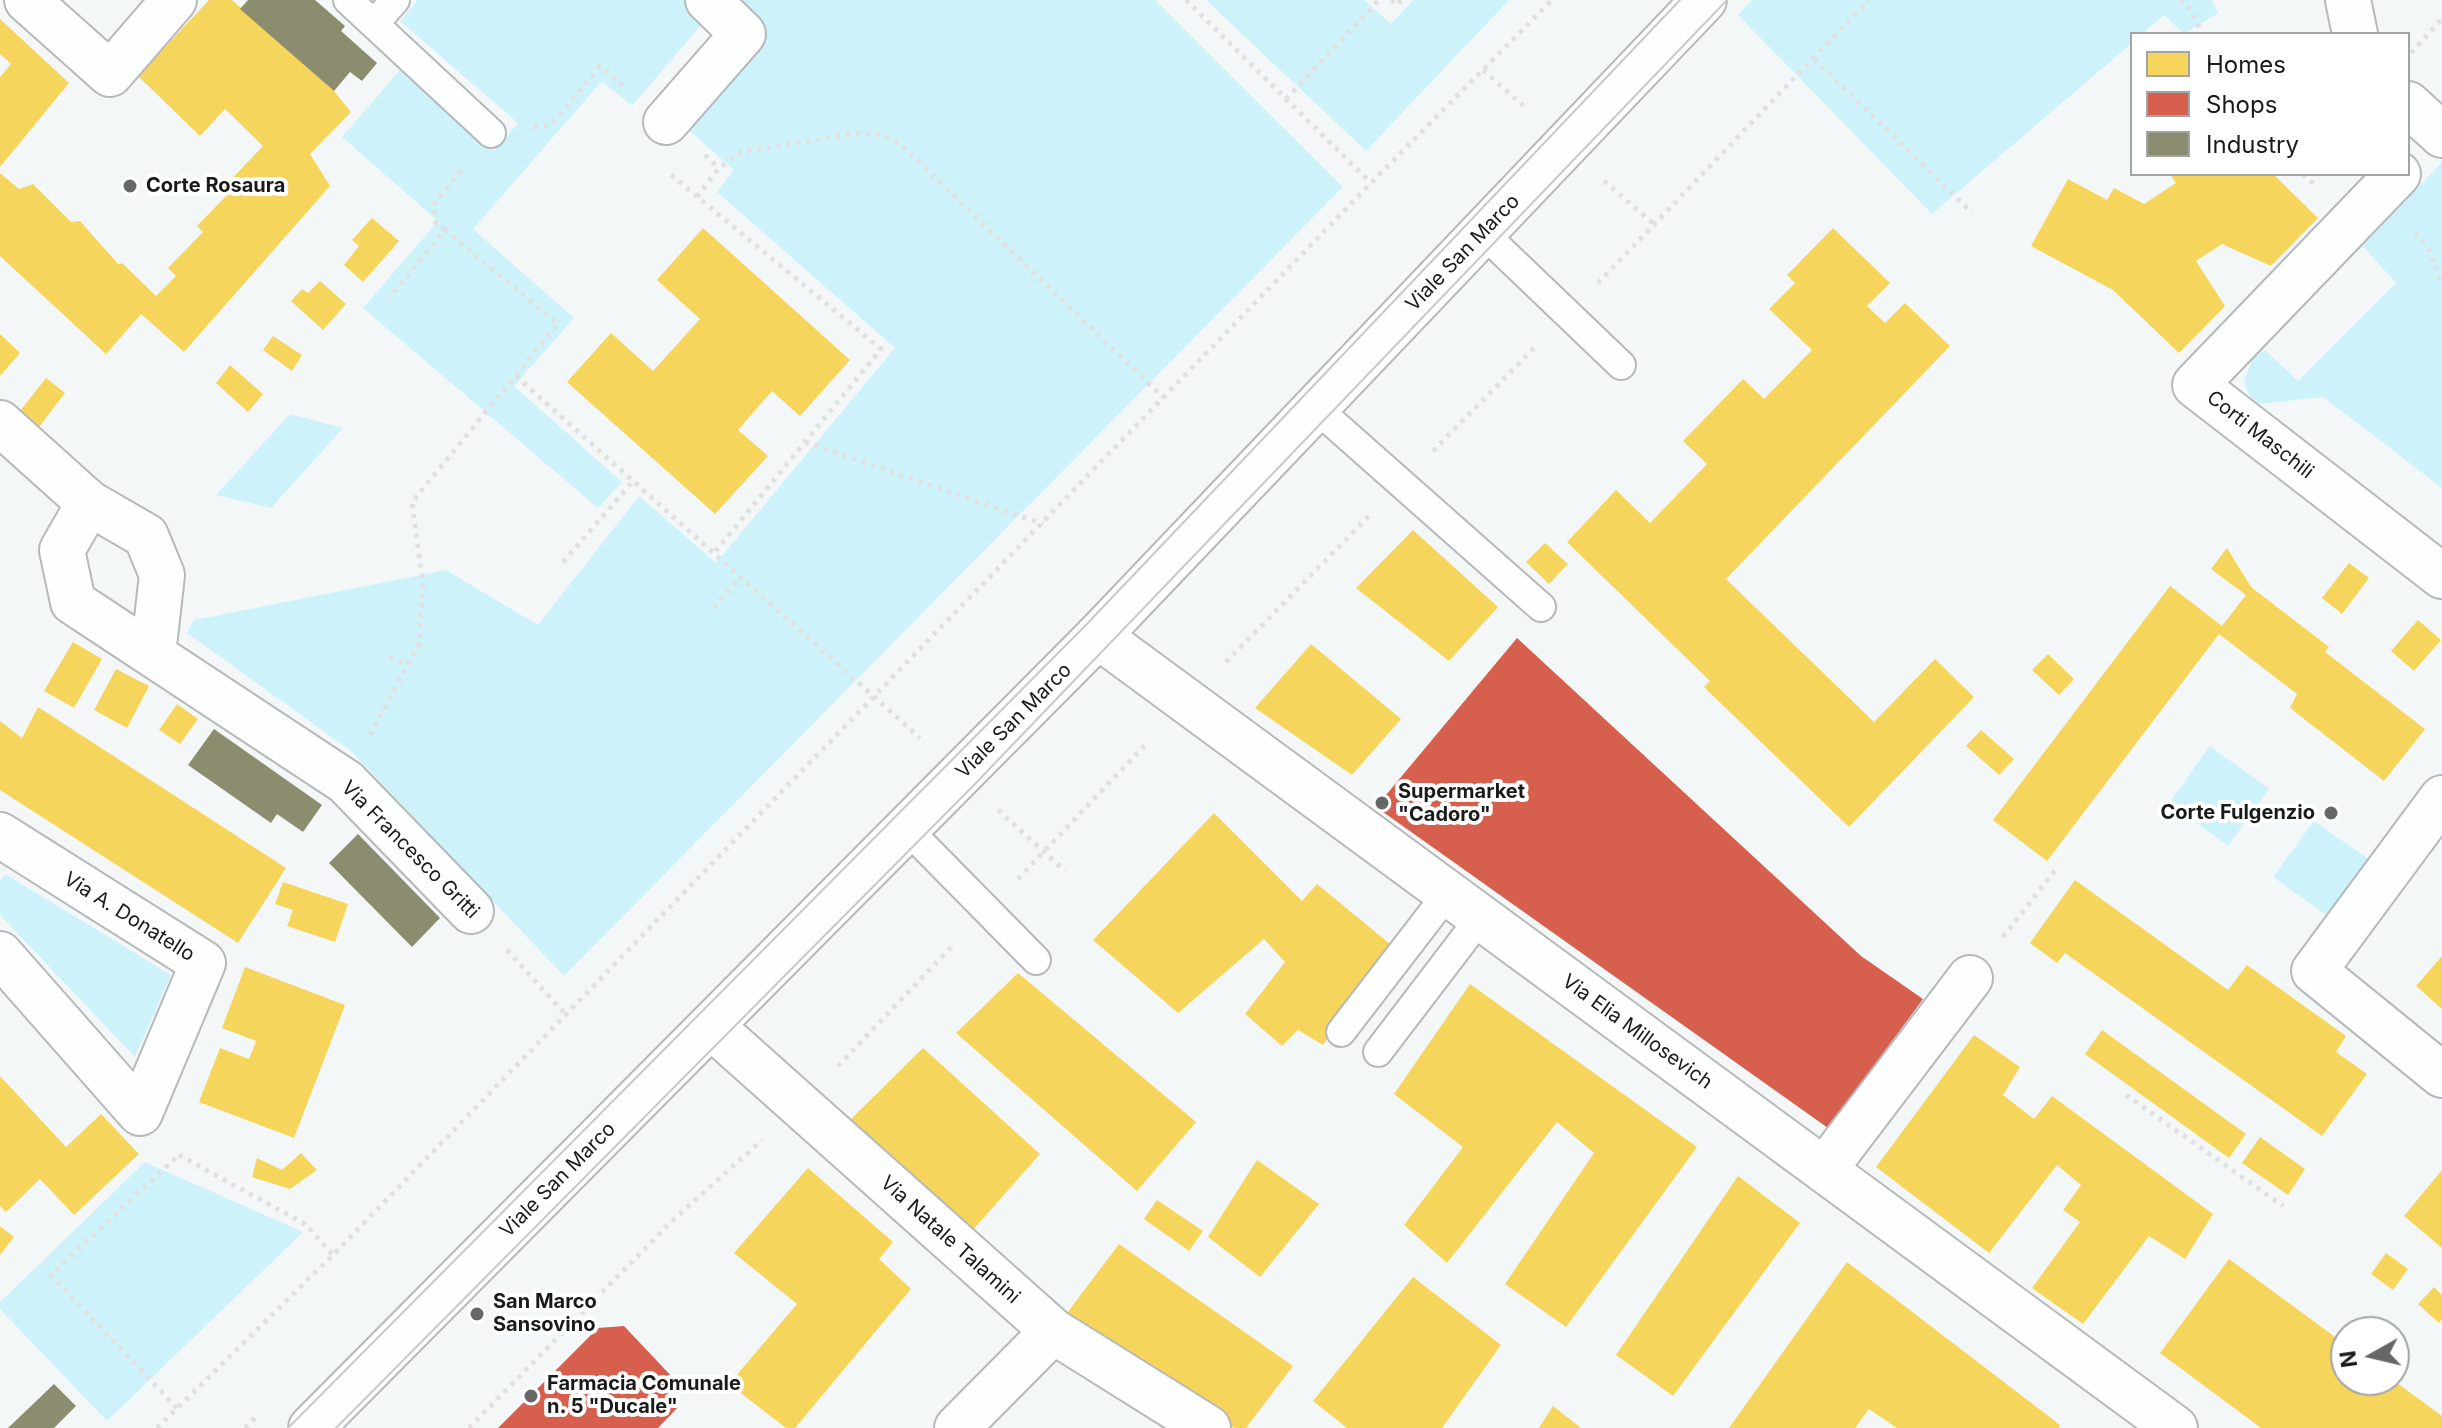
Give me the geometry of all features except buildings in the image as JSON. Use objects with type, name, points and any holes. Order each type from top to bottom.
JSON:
[{"type":"street","points":[[27,0],[110,74],[174,0]]},
{"type":"street","points":[[666,122],[743,34],[708,0]]},
{"type":"street","name":"Viale San Marco","points":[[311,1428],[1098,636],[1704,0]]},
{"type":"street","points":[[2348,0],[2355,32]]},
{"type":"street","points":[[2410,159],[2429,123]]},
{"type":"street","name":"Corti Maschili","points":[[2396,176],[2195,385],[2442,576]]},
{"type":"street","points":[[0,423],[89,503],[146,536],[162,575],[153,654]]},
{"type":"street","name":"Via Francesco Gritti","points":[[89,503],[62,550],[73,602],[346,782],[471,911]]},
{"type":"street","name":"Via Elia Millosevich","points":[[1098,636],[2175,1428]]},
{"type":"street","points":[[2442,798],[2314,971],[2442,1075]]},
{"type":"street","name":"Via A. Donatello","points":[[0,835],[203,963],[140,1113]]},
{"type":"street","points":[[0,954],[140,1113]]},
{"type":"street","points":[[1824,1170],[1970,978]]},
{"type":"street","name":"Via Natale Talamini","points":[[711,1026],[1053,1331],[1208,1428]]},
{"type":"street","points":[[957,1428],[1053,1331]]},
{"type":"lane","points":[[348,0],[491,133]]},
{"type":"lane","points":[[374,24],[395,0]]},
{"type":"lane","points":[[1483,233],[1621,365]]},
{"type":"lane","points":[[1316,408],[1541,607]]},
{"type":"lane","points":[[907,829],[1036,960]]},
{"type":"lane","points":[[1341,1032],[1465,905]]},
{"type":"lane","points":[[1378,1052],[1465,905]]},
{"type":"path","points":[[1186,0],[1371,183]]},
{"type":"path","points":[[1286,99],[1379,0]]},
{"type":"path","points":[[1391,0],[1397,5],[1401,0]]},
{"type":"path","points":[[157,1428],[333,1255],[1552,0]]},
{"type":"path","points":[[2180,0],[2190,9],[2202,32]]},
{"type":"path","points":[[2410,54],[2442,19]]},
{"type":"path","points":[[1814,59],[1972,213]]},
{"type":"path","points":[[346,782],[419,644],[423,585],[412,502],[558,324],[436,223],[433,205],[491,133],[551,125],[600,66],[719,168]]},
{"type":"path","points":[[697,197],[719,168],[741,152],[859,133],[882,135],[901,145],[1164,398]]},
{"type":"path","points":[[663,169],[881,349],[715,552]]},
{"type":"path","points":[[389,298],[445,230]]},
{"type":"path","points":[[516,376],[635,479],[1065,871]]},
{"type":"path","points":[[805,442],[1043,524]]},
{"type":"path","points":[[563,562],[635,479]]},
{"type":"path","points":[[714,608],[741,577]]},
{"type":"path","points":[[389,658],[408,665]]},
{"type":"path","points":[[1970,978],[2057,868]]},
{"type":"path","name":"Via Francesco Gritti","points":[[471,911],[566,1015]]},
{"type":"path","points":[[2126,1095],[2283,1206]]},
{"type":"path","points":[[140,1113],[179,1155],[305,1224],[333,1255]]},
{"type":"path","points":[[177,1408],[51,1275],[179,1155]]},
{"type":"shaded area","points":[[418,0],[689,0],[708,17],[632,106],[602,81],[473,229],[574,318],[514,386],[622,482],[598,508],[363,308],[438,221],[342,137],[400,70],[494,151],[518,123],[400,21]]},
{"type":"shaded area","points":[[727,0],[1155,0],[1343,187],[564,976],[351,751],[187,633],[194,620],[446,570],[538,625],[639,496],[716,563],[895,348],[717,192],[734,170],[686,128]]},
{"type":"shaded area","points":[[1206,0],[1364,0],[1391,24],[1413,0],[1509,0],[1366,151]]},
{"type":"shaded area","points":[[1752,0],[2212,0],[2218,13],[2187,32],[2182,32],[2164,15],[2144,32],[2130,32],[2130,45],[1932,214],[1738,15]]},
{"type":"shaded area","points":[[2442,162],[2442,488],[2323,397],[2259,404],[2249,395],[2244,381],[2253,358],[2265,350],[2298,381],[2396,283],[2363,246]]},
{"type":"shaded area","points":[[290,414],[343,428],[271,508],[216,495]]},
{"type":"shaded area","points":[[2210,746],[2269,789],[2228,846],[2169,803]]},
{"type":"shaded area","points":[[2314,821],[2374,863],[2333,920],[2273,877]]},
{"type":"shaded area","points":[[5,874],[171,975],[135,1057],[0,915],[0,881]]},
{"type":"shaded area","points":[[145,1162],[303,1232],[107,1421],[0,1309],[0,1302]]},
{"type":"tram line","points":[[288,1428],[1085,626],[1680,0]]},
{"type":"tram line","points":[[336,1428],[973,786],[1727,0]]},
{"type":"place","name":"Corte Rosaura","points":[[130,186]]},
{"type":"place","name":"Supermarket \"Cadoro\"","points":[[1382,803]]},
{"type":"place","name":"Corte Fulgenzio","points":[[2331,813]]},
{"type":"place","name":"San Marco Sansovino","points":[[477,1314]]},
{"type":"place","name":"Farmacia Comunale n. 5 \"Ducale\"","points":[[531,1396]]}]
